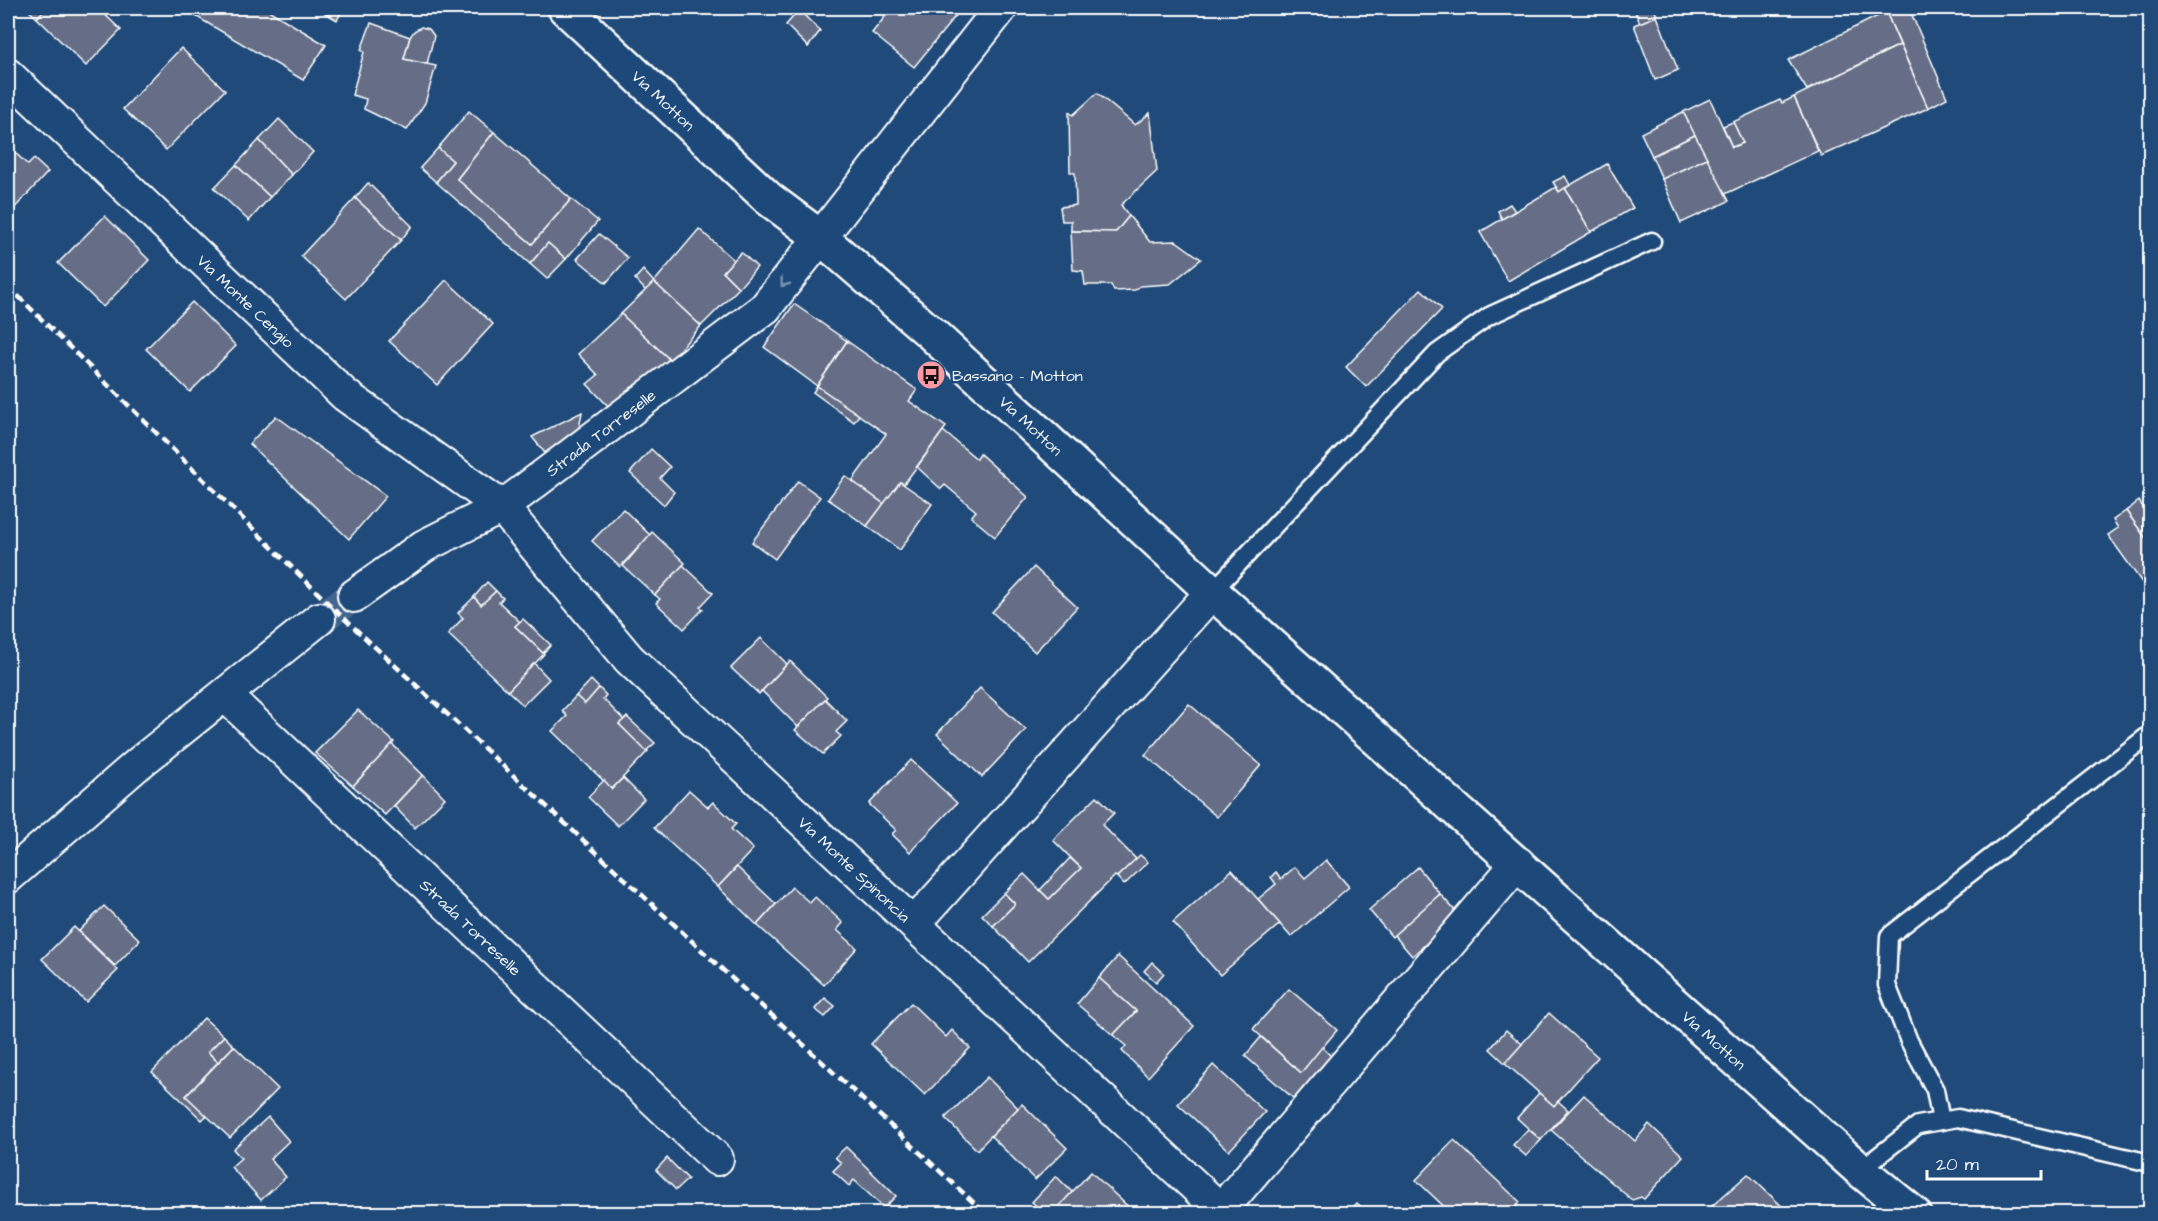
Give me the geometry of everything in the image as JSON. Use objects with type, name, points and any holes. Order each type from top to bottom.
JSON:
[{"type":"main road","name":"Via Motton","points":[[565,8],[769,199],[820,237],[932,334],[1212,592],[1860,1170],[1914,1214]]},
{"type":"street","points":[[820,237],[1001,8]]},
{"type":"street","name":"Via Monte Cengio","points":[[8,75],[345,395],[502,507]]},
{"type":"street","name":"Strada Torreselle","points":[[354,596],[424,546],[502,507],[765,308],[820,237]]},
{"type":"street","name":"Via Monte Spinoncia","points":[[502,507],[629,659],[1223,1212]]},
{"type":"street","points":[[914,924],[1212,592]]},
{"type":"street","points":[[8,877],[138,764],[319,619]]},
{"type":"street","name":"Strada Torreselle","points":[[225,694],[717,1159]]},
{"type":"street","points":[[1223,1212],[1518,863]]},
{"type":"lane","points":[[1212,592],[1437,352],[1489,316],[1652,241]]},
{"type":"lane","points":[[1941,1120],[1935,1090],[1909,1041],[1887,985],[1889,936],[2151,734]]},
{"type":"lane","points":[[1860,1170],[1918,1125],[1958,1118],[2151,1163]]},
{"type":"building","points":[[26,8],[46,8],[37,18]]},
{"type":"building","points":[[46,8],[98,8],[121,30],[86,66],[37,18]]},
{"type":"building","points":[[182,8],[265,8],[326,45],[303,80]]},
{"type":"building","points":[[316,8],[344,8],[337,20]]},
{"type":"building","points":[[892,8],[962,8],[914,67],[872,33]]},
{"type":"building","points":[[1654,8],[1657,16],[1640,23],[1634,9]]},
{"type":"building","points":[[1895,8],[1909,8],[1947,98],[1928,108],[1886,12]]},
{"type":"building","points":[[799,10],[820,31],[808,47],[786,25]]},
{"type":"building","points":[[1886,12],[1900,45],[1807,90],[1788,60]]},
{"type":"building","points":[[1657,16],[1678,70],[1655,80],[1634,25]]},
{"type":"building","points":[[371,23],[410,37],[404,59],[436,66],[425,103],[407,130],[364,109],[366,99],[352,95],[364,52],[361,50]]},
{"type":"building","points":[[421,27],[429,29],[434,36],[427,64],[404,59],[410,37]]},
{"type":"building","points":[[1900,45],[1928,108],[1821,156],[1794,97]]},
{"type":"building","points":[[181,48],[225,90],[166,150],[123,109]]},
{"type":"building","points":[[1097,93],[1135,125],[1150,113],[1157,171],[1121,205],[1129,216],[1116,232],[1071,231],[1071,221],[1062,221],[1060,207],[1076,205],[1075,173],[1070,172],[1069,112],[1073,115]]},
{"type":"building","points":[[1794,97],[1818,151],[1725,194],[1683,112],[1710,99],[1732,147],[1743,143],[1733,122],[1780,100],[1782,103]]},
{"type":"building","points":[[469,111],[494,132],[457,179],[532,244],[571,199],[598,221],[566,259],[548,243],[530,264],[436,182],[453,161],[438,148]]},
{"type":"building","points":[[1683,112],[1695,135],[1652,156],[1641,133]]},
{"type":"building","points":[[279,119],[313,152],[292,175],[259,140]]},
{"type":"building","points":[[1733,122],[1743,143],[1732,147],[1723,126]]},
{"type":"building","points":[[494,132],[571,199],[532,244],[457,179]]},
{"type":"building","points":[[1695,135],[1707,158],[1662,179],[1652,156]]},
{"type":"building","points":[[259,140],[292,175],[270,197],[236,165]]},
{"type":"building","points":[[8,146],[28,165],[34,159],[48,172],[10,213],[8,211]]},
{"type":"building","points":[[438,148],[453,161],[436,182],[420,168]]},
{"type":"building","points":[[1707,158],[1729,201],[1681,223],[1662,179]]},
{"type":"building","points":[[1607,164],[1633,208],[1591,232],[1565,188]]},
{"type":"building","points":[[236,165],[270,197],[249,221],[214,188]]},
{"type":"building","points":[[1565,176],[1570,185],[1559,192],[1553,182]]},
{"type":"building","points":[[368,183],[412,226],[401,240],[355,198]]},
{"type":"building","points":[[1556,187],[1559,192],[1565,188],[1591,232],[1508,281],[1480,232]]},
{"type":"building","points":[[355,198],[401,240],[346,299],[301,256]]},
{"type":"building","points":[[1510,204],[1515,211],[1502,219],[1498,211]]},
{"type":"building","points":[[105,216],[149,260],[103,307],[58,263]]},
{"type":"building","points":[[1129,216],[1150,242],[1176,241],[1201,259],[1170,284],[1114,291],[1111,285],[1085,285],[1083,271],[1073,270],[1071,231],[1116,232]]},
{"type":"building","points":[[699,229],[734,260],[723,272],[739,288],[701,326],[654,282]]},
{"type":"building","points":[[599,234],[628,258],[606,283],[577,259]]},
{"type":"building","points":[[548,243],[566,259],[547,279],[530,264]]},
{"type":"building","points":[[741,252],[757,267],[739,288],[723,272]]},
{"type":"building","points":[[643,270],[654,282],[646,291],[635,279]]},
{"type":"building","points":[[446,280],[493,324],[437,385],[389,341]]},
{"type":"building","points":[[654,282],[701,326],[670,360],[621,314]]},
{"type":"building","points":[[1421,289],[1442,309],[1366,387],[1346,367]]},
{"type":"building","points":[[192,302],[236,346],[190,392],[146,349]]},
{"type":"building","points":[[794,304],[847,341],[817,386],[764,347]]},
{"type":"building","points":[[621,314],[670,360],[613,411],[587,384],[598,375],[578,354]]},
{"type":"building","points":[[847,341],[917,390],[909,401],[946,427],[904,484],[900,482],[884,504],[852,481],[886,434],[817,386]]},
{"type":"building","points":[[817,386],[859,415],[854,422],[813,392]]},
{"type":"building","points":[[582,412],[578,434],[545,453],[532,437]]},
{"type":"building","points":[[276,416],[386,496],[349,539],[249,444]]},
{"type":"building","points":[[943,431],[977,459],[980,454],[1028,497],[995,537],[971,517],[976,511],[945,485],[941,489],[917,467]]},
{"type":"building","points":[[651,449],[670,467],[660,478],[674,492],[664,505],[630,473]]},
{"type":"building","points":[[845,476],[884,504],[867,526],[828,499]]},
{"type":"building","points":[[798,481],[820,497],[775,559],[752,542]]},
{"type":"building","points":[[900,482],[932,504],[900,550],[867,526]]},
{"type":"building","points":[[2139,501],[2150,517],[2150,544],[2126,511]]},
{"type":"building","points":[[623,509],[650,535],[620,567],[592,541]]},
{"type":"building","points":[[2126,511],[2150,544],[2150,579],[2143,584],[2108,535],[2118,528],[2113,520]]},
{"type":"building","points":[[652,532],[685,563],[655,595],[623,566]]},
{"type":"building","points":[[683,565],[713,593],[700,607],[703,609],[684,629],[656,603],[660,599],[655,595]]},
{"type":"building","points":[[1034,567],[1077,607],[1035,652],[992,612]]},
{"type":"building","points":[[487,582],[496,591],[481,605],[474,597]]},
{"type":"building","points":[[496,591],[503,598],[499,602],[520,622],[515,626],[544,654],[508,691],[448,634],[463,618],[458,613],[474,597],[481,605]]},
{"type":"building","points":[[523,619],[551,645],[543,653],[515,626]]},
{"type":"building","points":[[761,638],[787,664],[759,694],[731,668]]},
{"type":"building","points":[[790,661],[827,697],[798,727],[762,691]]},
{"type":"building","points":[[534,663],[549,679],[523,705],[508,691]]},
{"type":"building","points":[[591,680],[599,688],[585,704],[576,696]]},
{"type":"building","points":[[599,688],[606,695],[603,699],[624,720],[619,724],[648,751],[612,789],[552,731],[567,716],[562,711],[576,696],[585,704]]},
{"type":"building","points":[[980,688],[1026,730],[982,777],[937,734]]},
{"type":"building","points":[[825,699],[847,721],[836,732],[841,736],[823,754],[795,730]]},
{"type":"building","points":[[1189,704],[1261,765],[1217,817],[1145,755]]},
{"type":"building","points":[[358,710],[394,742],[353,786],[315,753]]},
{"type":"building","points":[[627,717],[655,743],[646,751],[619,724]]},
{"type":"building","points":[[392,744],[423,775],[385,815],[353,786]]},
{"type":"building","points":[[911,760],[957,803],[910,852],[892,834],[896,830],[869,804]]},
{"type":"building","points":[[423,775],[445,798],[415,828],[394,806]]},
{"type":"building","points":[[623,778],[644,799],[618,826],[588,797],[604,780],[612,789]]},
{"type":"building","points":[[689,790],[708,807],[713,802],[736,824],[731,829],[753,849],[718,887],[654,828]]},
{"type":"building","points":[[1097,796],[1114,813],[1102,825],[1136,859],[1117,877],[1115,876],[1028,962],[993,926],[1015,904],[1004,893],[1024,874],[1049,899],[1081,868],[1053,840]]},
{"type":"building","points":[[1140,855],[1148,862],[1124,885],[1117,877]]},
{"type":"building","points":[[1070,858],[1081,868],[1049,899],[1040,890]]},
{"type":"building","points":[[1326,860],[1349,887],[1291,937],[1258,899],[1276,884],[1271,877],[1276,872],[1281,879],[1295,867],[1305,878]]},
{"type":"building","points":[[737,867],[776,904],[757,925],[718,887]]},
{"type":"building","points":[[1418,867],[1440,894],[1392,937],[1369,910]]},
{"type":"building","points":[[1232,870],[1280,924],[1220,975],[1173,922]]},
{"type":"building","points":[[792,887],[810,903],[815,897],[843,923],[837,930],[857,948],[824,985],[757,925]]},
{"type":"building","points":[[1004,893],[1015,904],[993,926],[982,915]]},
{"type":"building","points":[[1440,894],[1459,915],[1412,956],[1394,935]]},
{"type":"building","points":[[104,906],[140,940],[115,966],[79,931]]},
{"type":"building","points":[[74,927],[118,970],[86,1002],[42,959]]},
{"type":"building","points":[[1118,956],[1194,1026],[1148,1077],[1122,1051],[1126,1046],[1113,1035],[1136,1011],[1099,978]]},
{"type":"building","points":[[1152,962],[1164,973],[1156,982],[1144,971]]},
{"type":"building","points":[[1099,978],[1136,1011],[1113,1035],[1077,1004]]},
{"type":"building","points":[[1289,989],[1337,1030],[1301,1073],[1253,1029]]},
{"type":"building","points":[[825,998],[835,1006],[825,1017],[815,1009]]},
{"type":"building","points":[[911,1003],[946,1037],[952,1030],[970,1048],[925,1095],[871,1044]]},
{"type":"building","points":[[1549,1013],[1598,1057],[1554,1106],[1505,1063]]},
{"type":"building","points":[[204,1018],[224,1036],[208,1052],[218,1062],[186,1096],[207,1115],[202,1120],[152,1072]]},
{"type":"building","points":[[1506,1030],[1522,1044],[1505,1063],[1490,1049]]},
{"type":"building","points":[[224,1036],[234,1046],[218,1062],[208,1052]]},
{"type":"building","points":[[1261,1037],[1301,1073],[1322,1047],[1331,1056],[1294,1099],[1245,1056]]},
{"type":"building","points":[[234,1046],[278,1089],[230,1138],[186,1096]]},
{"type":"building","points":[[1213,1065],[1265,1112],[1229,1151],[1178,1104]]},
{"type":"building","points":[[987,1077],[1018,1108],[977,1150],[945,1118]]},
{"type":"building","points":[[1539,1093],[1554,1106],[1558,1101],[1568,1110],[1541,1140],[1517,1118]]},
{"type":"building","points":[[1584,1095],[1635,1141],[1649,1124],[1683,1156],[1644,1199],[1641,1197],[1632,1200],[1551,1130]]},
{"type":"building","points":[[1022,1104],[1067,1148],[1035,1180],[991,1136]]},
{"type":"building","points":[[268,1117],[289,1141],[270,1159],[286,1177],[261,1200],[231,1167],[241,1158],[233,1149]]},
{"type":"building","points":[[1528,1129],[1541,1140],[1526,1156],[1513,1145]]},
{"type":"building","points":[[1454,1140],[1520,1202],[1509,1214],[1452,1214],[1416,1180]]},
{"type":"building","points":[[846,1147],[896,1196],[884,1208],[854,1180],[849,1186],[833,1171],[841,1163],[835,1157]]},
{"type":"building","points":[[667,1158],[688,1179],[676,1190],[656,1170]]},
{"type":"building","points":[[1091,1172],[1136,1214],[1059,1214],[1055,1210]]},
{"type":"building","points":[[1748,1174],[1790,1214],[1703,1214]]},
{"type":"building","points":[[1056,1176],[1072,1192],[1052,1214],[1045,1214],[1032,1202]]},
{"type":"building","points":[[1357,1203],[1369,1214],[1347,1214]]},
{"type":"tunnel","points":[[319,619],[354,596]]},
{"type":"railway","points":[[8,286],[334,609],[986,1214]]},
{"type":"place","name":"Bassano - Motton","points":[[931,375]]}]
